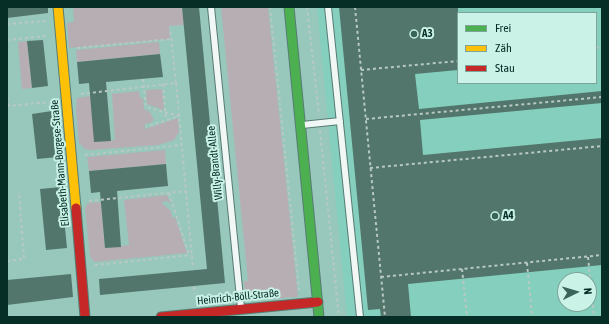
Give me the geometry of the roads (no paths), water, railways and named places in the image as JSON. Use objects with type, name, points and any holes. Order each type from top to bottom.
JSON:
[{"type":"street","name":"Elisabeth-Mann-Borgese-Straße","points":[[58,7],[85,317]]},
{"type":"street","points":[[289,7],[319,317]]},
{"type":"street","name":"Heinrich-Böll-Straße","points":[[161,317],[242,313],[300,303],[318,302]]},
{"type":"lane","name":"Willy-Brandt-Allee","points":[[212,7],[242,313]]},
{"type":"lane","points":[[328,7],[360,317]]},
{"type":"lane","points":[[300,125],[340,122]]},
{"type":"place","name":"A3","points":[[414,34]]},
{"type":"place","name":"A4","points":[[495,216]]}]
